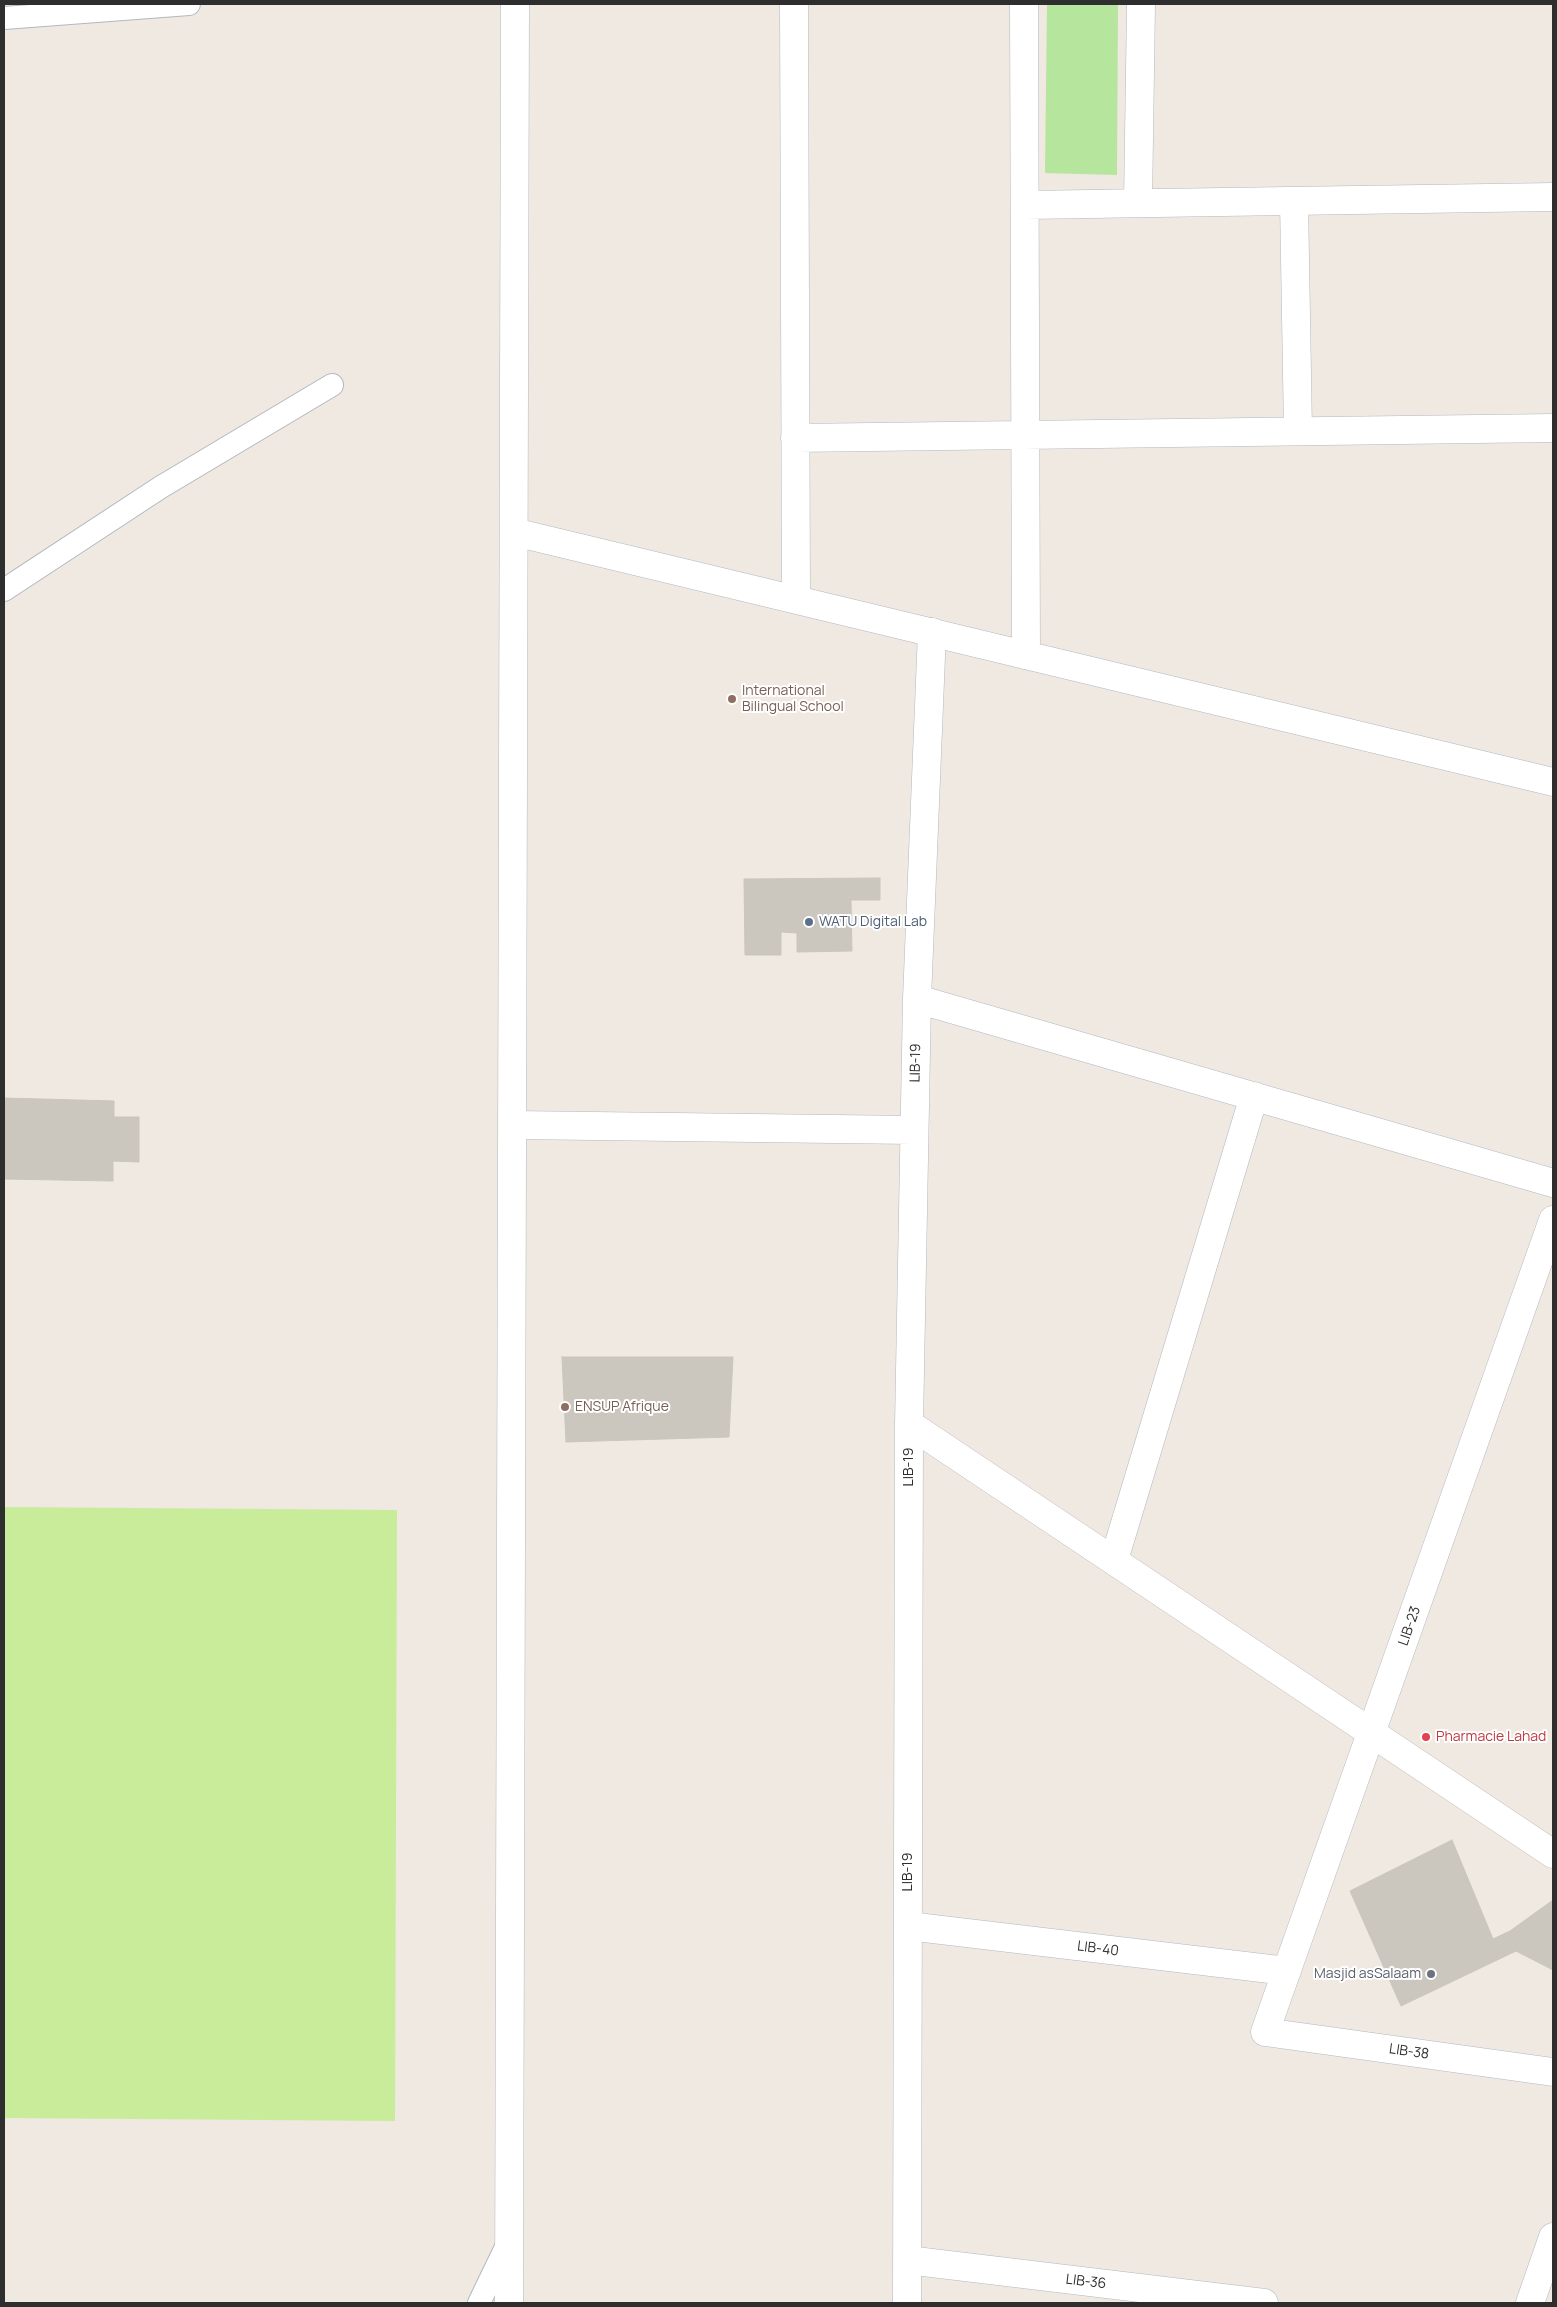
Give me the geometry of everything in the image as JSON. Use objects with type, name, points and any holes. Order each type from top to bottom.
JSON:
[{"type":"street","points":[[509,2303],[514,4]]},
{"type":"street","points":[[794,4],[796,599]]},
{"type":"street","points":[[1024,4],[1026,655]]},
{"type":"street","points":[[1138,203],[1141,4]]},
{"type":"street","points":[[1025,204],[1553,196]]},
{"type":"street","points":[[1294,201],[1298,431]]},
{"type":"street","points":[[795,438],[1553,428]]},
{"type":"street","points":[[514,532],[1553,782]]},
{"type":"street","name":"LIB-19","points":[[907,2303],[909,1424],[917,999],[932,632]]},
{"type":"street","points":[[917,999],[1553,1183]]},
{"type":"street","points":[[1114,1560],[1254,1096]]},
{"type":"street","points":[[513,1125],[914,1130]]},
{"type":"street","name":"LIB-23","points":[[1266,2032],[1553,1220]]},
{"type":"street","points":[[909,1424],[1553,1854]]},
{"type":"street","name":"LIB-40","points":[[908,1926],[1287,1971]]},
{"type":"street","name":"LIB-38","points":[[1266,2032],[1553,2072]]},
{"type":"street","points":[[1530,2303],[1553,2237]]},
{"type":"street","name":"LIB-36","points":[[907,2260],[1264,2303]]},
{"type":"lane","points":[[4,18],[189,4]]},
{"type":"lane","points":[[4,590],[162,487],[332,385]]},
{"type":"lane","points":[[479,2303],[510,2241]]},
{"type":"green space","points":[[1047,4],[1118,4],[1117,175],[1045,173]]},
{"type":"green space","points":[[4,1507],[397,1510],[395,2121],[4,2118]]},
{"type":"building","points":[[880,878],[880,900],[851,900],[852,951],[797,952],[797,933],[781,932],[781,955],[745,955],[744,879]]},
{"type":"building","points":[[4,1098],[114,1101],[114,1117],[139,1117],[139,1162],[113,1161],[113,1181],[4,1179]]},
{"type":"building","points":[[562,1357],[733,1357],[729,1437],[566,1442]]},
{"type":"building","points":[[1452,1840],[1493,1939],[1510,1931],[1553,1900],[1553,1970],[1516,1951],[1401,2006],[1350,1891]]},
{"type":"place","name":"International Bilingual School","points":[[732,699]]},
{"type":"place","name":"WATU Digital Lab","points":[[809,922]]},
{"type":"place","name":"ENSUP Afrique","points":[[565,1407]]},
{"type":"place","name":"Pharmacie Lahad","points":[[1426,1737]]},
{"type":"place","name":"Masjid asSalaam","points":[[1431,1974]]}]
